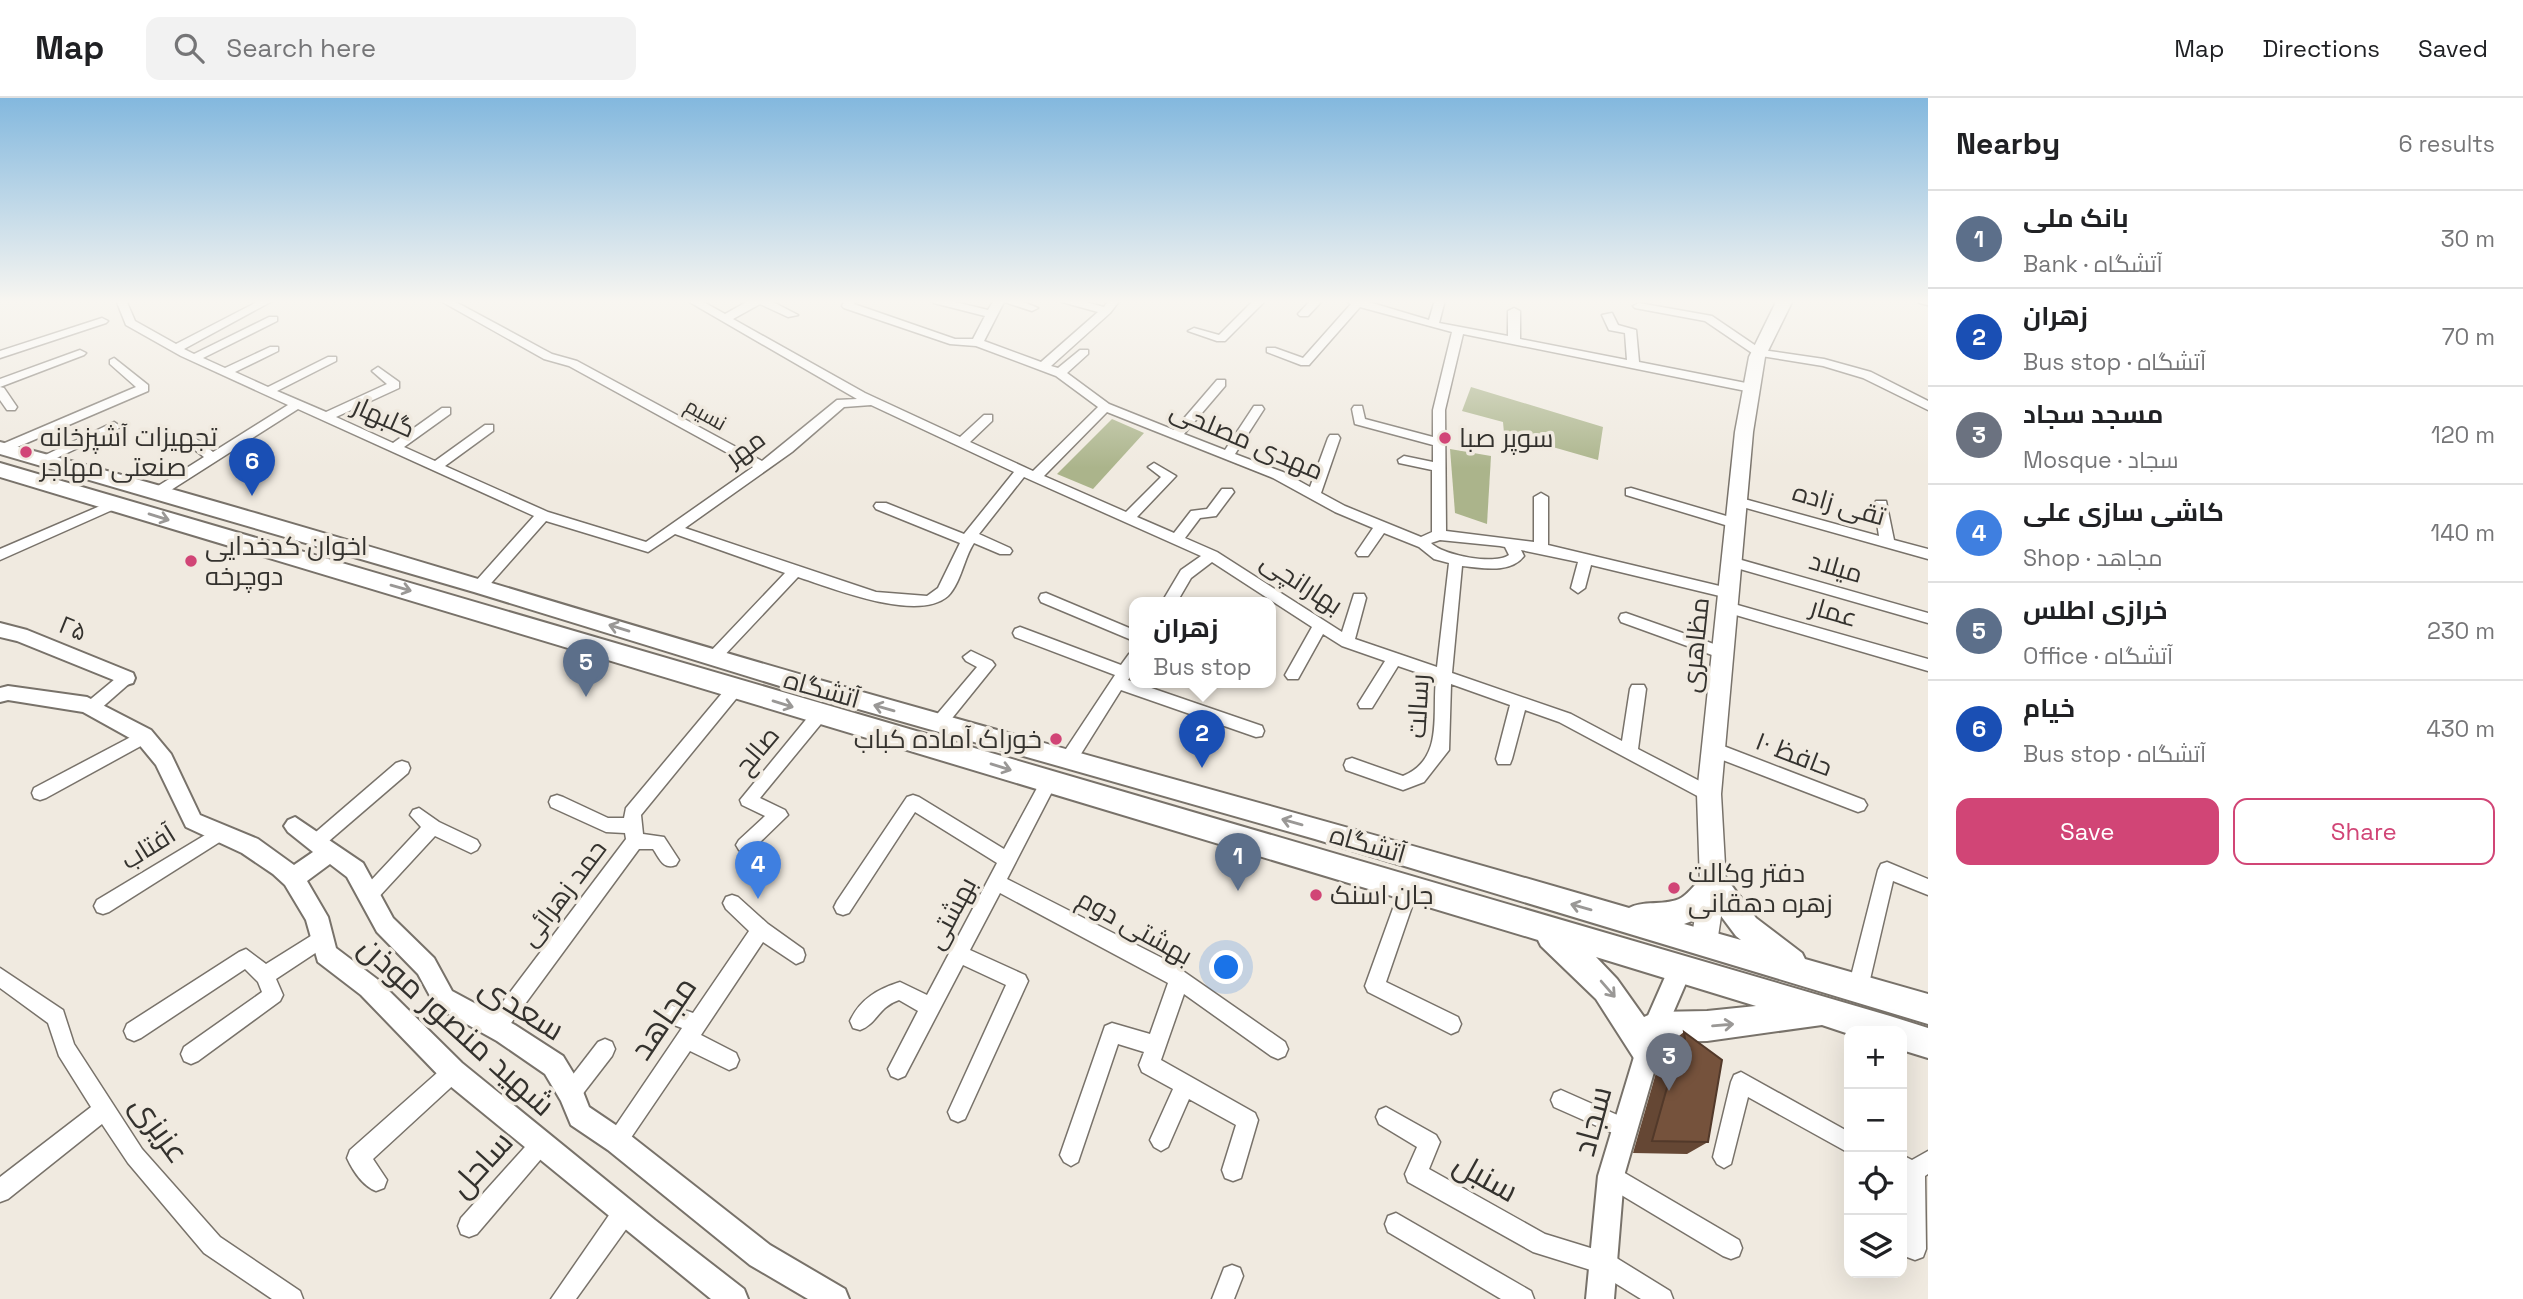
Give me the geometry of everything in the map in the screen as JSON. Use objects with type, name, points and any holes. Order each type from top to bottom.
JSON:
[{"type":"main road","name":"مظاهری","points":[[1704,943],[1713,883],[1709,794],[1713,749],[1736,512],[1751,388],[1758,356]]},
{"type":"main road","name":"آتشگاه","points":[[1,455],[41,460],[480,586],[939,723],[1328,832],[1928,1009]]},
{"type":"main road","name":"آتشگاه","points":[[1,455],[114,504],[1873,1026]]},
{"type":"main road","points":[[654,666],[673,660],[671,644]]},
{"type":"main road","points":[[734,690],[729,677],[739,670],[751,668]]},
{"type":"main road","points":[[1614,916],[1664,916],[1690,909],[1713,883],[1746,927],[1804,972]]},
{"type":"main road","points":[[1539,928],[1579,959],[1651,1039],[1707,1026],[1768,1021],[1824,1012]]},
{"type":"main road","points":[[1680,969],[1704,943]]},
{"type":"main road","points":[[1907,1036],[1928,1042]]},
{"type":"street","points":[[0,383],[72,356]]},
{"type":"street","name":"گلبهار","points":[[191,356],[543,515],[648,547]]},
{"type":"street","points":[[194,358],[198,356]]},
{"type":"street","points":[[225,372],[259,356]]},
{"type":"street","name":"نسیم","points":[[548,356],[573,363],[762,467]]},
{"type":"street","name":"بهارانچی","points":[[791,356],[873,401],[961,443],[1212,555],[1265,596]]},
{"type":"street","name":"مهدی مصلحی","points":[[1014,356],[1060,373],[1105,407],[1278,475],[1340,509],[1424,544],[1434,553],[1456,560]]},
{"type":"street","points":[[1043,366],[1054,356]]},
{"type":"street","points":[[1060,373],[1079,356]]},
{"type":"street","points":[[1286,356],[1305,363],[1310,356]]},
{"type":"street","points":[[1439,535],[1439,410],[1452,356]]},
{"type":"street","points":[[1584,356],[1751,388]]},
{"type":"street","points":[[1633,356],[1634,366]]},
{"type":"street","points":[[1779,356],[1824,363],[1867,375],[1928,407]]},
{"type":"street","points":[[268,391],[332,359]]},
{"type":"street","points":[[1,455],[144,388],[114,362]]},
{"type":"street","points":[[326,417],[395,385],[378,371]]},
{"type":"street","points":[[1176,435],[1221,383]]},
{"type":"street","points":[[0,391],[11,407]]},
{"type":"street","name":"مهر","points":[[648,547],[762,467],[841,403],[873,401]]},
{"type":"street","points":[[155,494],[298,404]]},
{"type":"street","points":[[674,529],[875,597],[930,601],[944,591],[970,539],[1028,474],[1105,407]]},
{"type":"street","points":[[1228,455],[1258,409]]},
{"type":"street","points":[[1358,409],[1359,421],[1439,443]]},
{"type":"street","points":[[396,447],[446,411]]},
{"type":"street","points":[[961,443],[988,418]]},
{"type":"street","points":[[41,460],[114,426]]},
{"type":"street","points":[[437,466],[489,428]]},
{"type":"street","points":[[186,436],[213,458]]},
{"type":"street","points":[[1314,494],[1334,438]]},
{"type":"street","points":[[1404,460],[1438,467]]},
{"type":"street","points":[[1128,518],[1169,476],[1154,467]]},
{"type":"street","points":[[1177,539],[1196,514],[1211,513],[1227,492]]},
{"type":"street","name":"تقی زاده","points":[[1632,492],[1887,542],[1928,554]]},
{"type":"street","points":[[1541,497],[1541,548]]},
{"type":"street","points":[[0,555],[114,504]]},
{"type":"street","points":[[1881,504],[1887,542]]},
{"type":"street","points":[[881,506],[1005,551]]},
{"type":"street","points":[[480,586],[543,515]]},
{"type":"street","points":[[1363,552],[1381,526]]},
{"type":"street","points":[[1424,544],[1427,539],[1439,535],[1541,548],[1728,600]]},
{"type":"street","points":[[1456,560],[1508,563],[1517,556],[1510,544]]},
{"type":"street","points":[[1172,597],[1186,574],[1212,555]]},
{"type":"street","points":[[1578,588],[1586,559]]},
{"type":"street","name":"رسالت","points":[[1352,765],[1403,783],[1418,777],[1441,750],[1443,677],[1456,560]]},
{"type":"street","name":"میلاد","points":[[1731,562],[1928,618]]},
{"type":"street","points":[[714,657],[795,571]]},
{"type":"street","points":[[1046,598],[1129,634]]},
{"type":"street","points":[[1348,642],[1359,598]]},
{"type":"street","name":"عمار","points":[[1728,600],[1928,665]]},
{"type":"street","name":"بهارانچی","points":[[1276,602],[1348,642],[1565,718],[1709,794]]},
{"type":"street","points":[[1626,618],[1723,653]]},
{"type":"street","points":[[1293,676],[1320,625]]},
{"type":"street","name":"۲۵","points":[[0,630],[21,635],[126,677]]},
{"type":"street","points":[[1020,633],[1129,681]]},
{"type":"street","points":[[939,723],[987,665],[971,657]]},
{"type":"street","points":[[1366,704],[1394,659]]},
{"type":"street","points":[[1068,760],[1129,666]]},
{"type":"street","points":[[92,707],[126,677]]},
{"type":"street","points":[[1147,688],[1256,731]]},
{"type":"street","points":[[1629,752],[1638,689]]},
{"type":"street","name":"حمد زهرائی","points":[[496,1027],[634,834],[632,813],[734,690]]},
{"type":"street","name":"شهید منصور موذن","points":[[3,695],[92,707],[144,736],[164,760],[193,821],[250,846],[293,878],[317,917],[326,954],[369,987],[453,1072],[624,1213],[734,1299]]},
{"type":"street","points":[[1504,759],[1519,702]]},
{"type":"street","name":"صالح","points":[[765,862],[745,845],[779,815],[748,800],[819,715]]},
{"type":"street","points":[[40,793],[144,736]]},
{"type":"street","name":"حافظ ۱۰","points":[[1713,749],[1858,805]]},
{"type":"street","points":[[293,878],[402,768]]},
{"type":"street","name":"بهشتی","points":[[898,1069],[1049,782]]},
{"type":"street","points":[[557,802],[606,825],[658,842],[670,860]]},
{"type":"street","points":[[843,907],[913,802],[1008,861]]},
{"type":"street","points":[[419,815],[433,827],[471,845]]},
{"type":"street","name":"سعدی","points":[[295,826],[355,870],[385,925],[426,966],[444,999],[496,1027],[554,1065],[571,1093],[580,1116],[617,1141],[760,1255],[835,1299]]},
{"type":"street","points":[[369,895],[433,827]]},
{"type":"street","name":"آفتاب","points":[[103,906],[220,833]]},
{"type":"street","points":[[1858,988],[1887,870],[1928,887]]},
{"type":"street","name":"بهشتی دوم","points":[[997,883],[1163,968],[1278,1049]]},
{"type":"street","points":[[1409,889],[1375,986],[1451,1024]]},
{"type":"street","points":[[732,903],[761,930],[796,955]]},
{"type":"street","name":"مجاهد","points":[[617,1141],[761,930]]},
{"type":"street","points":[[265,976],[322,938]]},
{"type":"street","points":[[958,1112],[1018,981],[959,954]]},
{"type":"street","points":[[134,1031],[246,958],[265,976],[273,995],[191,1054]]},
{"type":"street","name":"سجاد","points":[[1600,1299],[1611,1176],[1651,1039],[1680,969]]},
{"type":"street","name":"عزیزی","points":[[0,978],[56,1017],[66,1049],[135,1156],[212,1245],[292,1299]]},
{"type":"street","points":[[1179,979],[1149,1065],[1248,1120],[1233,1170]]},
{"type":"street","points":[[860,1021],[881,997],[900,991],[931,1007]]},
{"type":"street","points":[[670,1014],[729,1060]]},
{"type":"street","points":[[1071,1155],[1112,1033],[1156,1046]]},
{"type":"street","points":[[571,1093],[605,1049]]},
{"type":"street","points":[[376,1181],[358,1158],[453,1072]]},
{"type":"street","points":[[1724,1157],[1741,1082],[1844,1140]]},
{"type":"street","points":[[1161,1140],[1185,1085]]},
{"type":"street","points":[[1561,1100],[1624,1128]]},
{"type":"street","points":[[0,1191],[106,1108]]},
{"type":"street","name":"سنبل","points":[[1386,1118],[1429,1142],[1416,1174],[1541,1244],[1602,1262]]},
{"type":"street","name":"ساحل","points":[[468,1226],[540,1145]]},
{"type":"street","points":[[1915,1166],[1915,1249]]},
{"type":"street","points":[[1611,1176],[1731,1248]]},
{"type":"street","points":[[562,1299],[624,1213]]},
{"type":"street","points":[[1396,1224],[1522,1299]]},
{"type":"street","points":[[1602,1262],[1662,1299]]},
{"type":"street","points":[[1223,1299],[1232,1276]]},
{"type":"green space","points":[[1471,387],[1603,427],[1598,460],[1504,433],[1503,422],[1462,411]]},
{"type":"green space","points":[[1112,419],[1144,433],[1093,489],[1057,474]]},
{"type":"green space","points":[[1450,449],[1491,456],[1487,524],[1455,513]]},
{"type":"building","points":[[1684,1032],[1722,1060],[1708,1142],[1652,1141],[1677,1052],[1685,1039]]},
{"type":"place","name":"سوپر صبا","points":[[1445,438]]},
{"type":"place","name":"تجهیزات آشپزخانه صنعتی مهاجر","points":[[26,452]]},
{"type":"place","name":"خیام","points":[[252,496]]},
{"type":"place","name":"اخوان کدخدایی دوچرخه","points":[[191,561]]},
{"type":"place","name":"خرازی اطلس","points":[[586,697]]},
{"type":"place","name":"خوراک آماده کباب","points":[[1056,739]]},
{"type":"place","name":"زهران","points":[[1202,768]]},
{"type":"place","name":"دفتر وکالت زهره دهقانی","points":[[1674,888]]},
{"type":"place","name":"بانک ملی","points":[[1238,891]]},
{"type":"place","name":"جان اسنک","points":[[1316,895]]},
{"type":"place","name":"کاشی سازی علی","points":[[758,899]]},
{"type":"place","name":"مسجد سجاد","points":[[1669,1091]]}]
